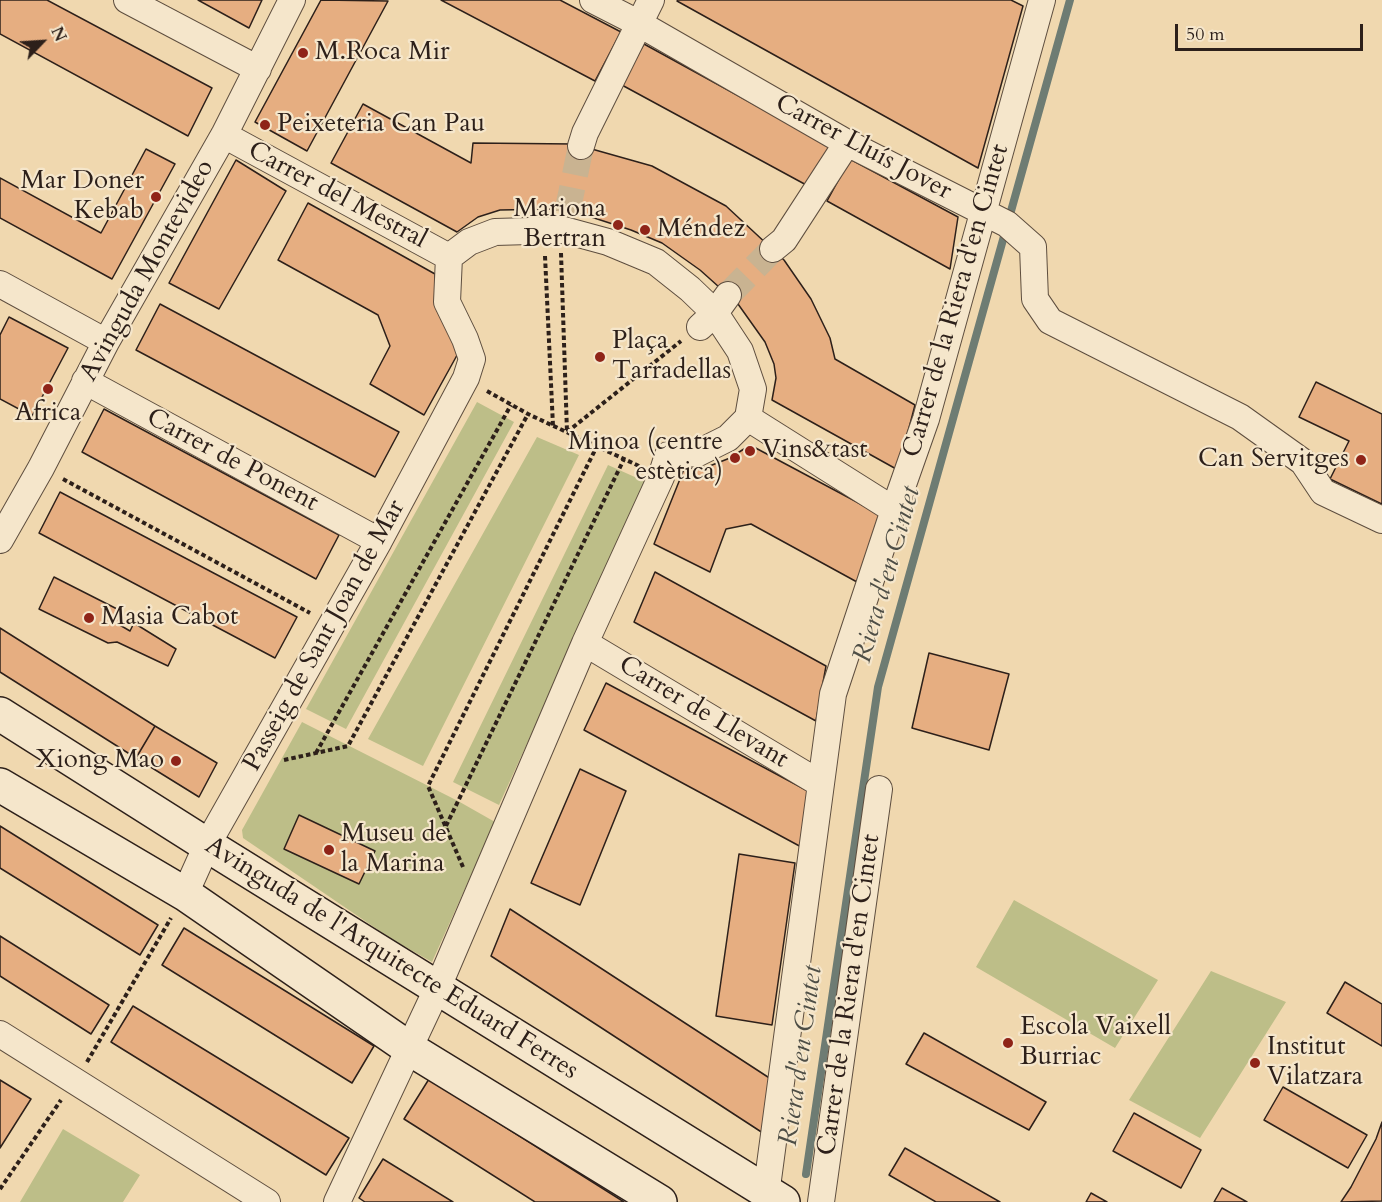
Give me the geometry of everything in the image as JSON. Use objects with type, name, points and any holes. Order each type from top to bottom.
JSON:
[{"type":"street","points":[[127,0],[258,69]]},
{"type":"street","name":"Avinguda Montevideo","points":[[0,540],[41,468],[105,342],[224,135],[292,0]]},
{"type":"street","name":"Carrer Lluís Jover","points":[[593,0],[638,23],[847,143],[1007,224],[1033,247],[1035,299],[1050,321],[1240,417],[1303,462],[1323,492],[1382,520]]},
{"type":"street","points":[[581,146],[585,133],[651,0]]},
{"type":"street","name":"Carrer de la Riera d'en Cintet","points":[[771,1198],[775,1130],[833,694],[926,419],[1040,1]]},
{"type":"street","name":"Carrer del Mestral","points":[[224,135],[449,257]]},
{"type":"street","points":[[773,249],[784,240],[847,143]]},
{"type":"street","points":[[337,1202],[438,987],[585,643],[661,477],[668,455],[698,453],[728,438],[748,418],[753,389],[740,351],[706,319],[690,289],[656,262],[608,242],[559,230],[495,232],[469,242],[449,257],[447,302],[472,359],[466,378]]},
{"type":"street","points":[[0,284],[105,342]]},
{"type":"street","name":"Passeig de Sant Joan de Mar","points":[[185,894],[207,845],[466,378]]},
{"type":"street","name":"Carrer de Ponent","points":[[85,381],[378,540]]},
{"type":"street","points":[[748,418],[894,510]]},
{"type":"street","name":"Carrer de Llevant","points":[[585,643],[821,784]]},
{"type":"street","name":"Avinguda de l'Arquitecte Eduard Ferres","points":[[0,714],[771,1198]]},
{"type":"street","points":[[0,785],[185,894],[410,1049],[660,1202]]},
{"type":"street","name":"Carrer de la Riera d'en Cintet","points":[[821,1201],[879,789]]},
{"type":"street","points":[[0,1034],[267,1202]]},
{"type":"path","points":[[553,426],[559,230]]},
{"type":"path","points":[[559,230],[567,432]]},
{"type":"path","points":[[567,432],[706,319]]},
{"type":"path","points":[[466,378],[528,414],[661,477]]},
{"type":"path","points":[[315,754],[512,405]]},
{"type":"path","points":[[251,767],[348,746],[528,414]]},
{"type":"path","points":[[476,898],[428,786],[597,446]]},
{"type":"path","points":[[445,826],[624,459]]},
{"type":"path","points":[[63,479],[301,608]]},
{"type":"path","points":[[75,1083],[185,894]]},
{"type":"path","points":[[0,1189],[49,1114]]},
{"type":"green space","points":[[477,402],[514,422],[346,729],[306,709]]},
{"type":"green space","points":[[537,437],[579,455],[423,766],[368,739]]},
{"type":"green space","points":[[608,465],[646,482],[499,805],[453,782]]},
{"type":"green space","points":[[302,722],[495,822],[432,962],[393,940],[243,838],[242,830]]},
{"type":"green space","points":[[1014,900],[1158,980],[1115,1048],[976,967]]},
{"type":"green space","points":[[1211,971],[1286,1002],[1200,1138],[1129,1100]]},
{"type":"green space","points":[[63,1129],[140,1175],[123,1202],[20,1202]]},
{"type":"building","points":[[0,0],[47,0],[212,88],[188,136],[0,34]]},
{"type":"building","points":[[198,0],[262,0],[249,28]]},
{"type":"building","points":[[321,0],[388,1],[307,151],[255,122]]},
{"type":"building","points":[[441,0],[560,0],[621,32],[595,81]]},
{"type":"building","points":[[678,0],[1011,0],[1023,6],[978,168]]},
{"type":"building","points":[[644,44],[832,147],[810,187],[620,84]]},
{"type":"building","points":[[363,104],[471,163],[473,143],[574,144],[652,166],[726,206],[784,260],[811,299],[830,338],[835,359],[915,405],[898,470],[772,400],[776,378],[774,364],[765,342],[738,304],[700,270],[662,243],[582,214],[552,209],[500,210],[478,217],[457,232],[331,163]]},
{"type":"building","points":[[146,149],[175,164],[112,279],[0,218],[0,178],[101,233]]},
{"type":"building","points":[[850,159],[958,217],[950,269],[827,201]]},
{"type":"building","points":[[236,160],[286,191],[219,309],[169,283]]},
{"type":"building","points":[[308,203],[435,274],[435,292],[461,348],[424,415],[370,384],[390,346],[378,315],[278,260]]},
{"type":"building","points":[[160,304],[399,432],[375,477],[136,350]]},
{"type":"building","points":[[9,317],[68,348],[32,416],[0,399],[0,335]]},
{"type":"building","name":"Can Servitges","points":[[1316,382],[1382,414],[1382,504],[1330,479],[1349,441],[1299,417]]},
{"type":"building","points":[[104,409],[339,535],[316,579],[82,452]]},
{"type":"building","points":[[750,445],[885,517],[857,582],[751,524],[726,529],[710,572],[654,544],[684,469],[707,467],[730,458]]},
{"type":"building","points":[[60,492],[297,617],[275,658],[39,533]]},
{"type":"building","points":[[655,572],[826,666],[816,721],[634,622]]},
{"type":"building","name":"Masia Cabot","points":[[54,577],[123,612],[118,624],[130,631],[134,623],[176,649],[168,666],[117,642],[108,643],[39,609]]},
{"type":"building","points":[[0,628],[155,726],[136,758],[0,672]]},
{"type":"building","points":[[929,653],[1009,674],[989,750],[912,728]]},
{"type":"building","points":[[606,683],[808,791],[805,849],[584,730]]},
{"type":"building","name":"Xiong Mao","points":[[155,726],[217,763],[199,797],[136,758]]},
{"type":"building","points":[[580,769],[626,791],[580,905],[531,883]]},
{"type":"building","name":"Museu de la Marina","points":[[299,815],[375,851],[359,884],[284,849]]},
{"type":"building","points":[[0,826],[158,925],[140,955],[0,868]]},
{"type":"building","points":[[739,854],[795,863],[772,1025],[716,1016]]},
{"type":"building","points":[[510,909],[774,1081],[766,1135],[491,956]]},
{"type":"building","points":[[184,928],[374,1046],[352,1083],[162,965]]},
{"type":"building","points":[[0,936],[109,1005],[91,1034],[0,976]]},
{"type":"building","points":[[1345,982],[1382,1004],[1382,1046],[1327,1013]]},
{"type":"building","points":[[133,1006],[349,1138],[326,1175],[111,1042]]},
{"type":"building","points":[[924,1033],[1046,1102],[1029,1130],[906,1064]]},
{"type":"building","points":[[429,1079],[624,1202],[535,1202],[404,1119]]},
{"type":"building","points":[[0,1080],[31,1099],[0,1148]]},
{"type":"building","points":[[1283,1087],[1367,1135],[1348,1168],[1264,1120]]},
{"type":"building","points":[[1134,1113],[1201,1150],[1181,1188],[1113,1151]]},
{"type":"building","points":[[1382,1122],[1382,1201],[1341,1202],[1376,1139]]},
{"type":"building","points":[[905,1148],[1000,1202],[936,1202],[889,1175]]},
{"type":"building","points":[[383,1159],[453,1202],[365,1202],[359,1198]]},
{"type":"building","points":[[1222,1188],[1247,1202],[1214,1202]]},
{"type":"building","points":[[1091,1193],[1107,1202],[1086,1202]]},
{"type":"waterway","name":"Riera d'en Cintet","points":[[806,1174],[878,687],[1070,0]]},
{"type":"tunnel","points":[[567,213],[581,146]]},
{"type":"tunnel","points":[[728,295],[773,249]]},
{"type":"place","name":"M.Roca Mir","points":[[303,53]]},
{"type":"place","name":"Peixeteria Can Pau","points":[[265,125]]},
{"type":"place","name":"Mar Doner Kebab","points":[[156,197]]},
{"type":"place","name":"Mariona Bertran","points":[[618,225]]},
{"type":"place","name":"Méndez","points":[[645,230]]},
{"type":"place","name":"Plaça Tarradellas","points":[[600,357]]},
{"type":"place","name":"Africa","points":[[48,389]]},
{"type":"place","name":"Vins&tast","points":[[750,451]]},
{"type":"place","name":"Minoa (centre estètica)","points":[[735,458]]},
{"type":"place","name":"Can Servitges","points":[[1361,460]]},
{"type":"place","name":"Masia Cabot","points":[[89,618]]},
{"type":"place","name":"Xiong Mao","points":[[176,761]]},
{"type":"place","name":"Museu de la Marina","points":[[329,850]]},
{"type":"place","name":"Escola Vaixell Burriac","points":[[1008,1043]]},
{"type":"place","name":"Institut Vilatzara","points":[[1255,1063]]}]
